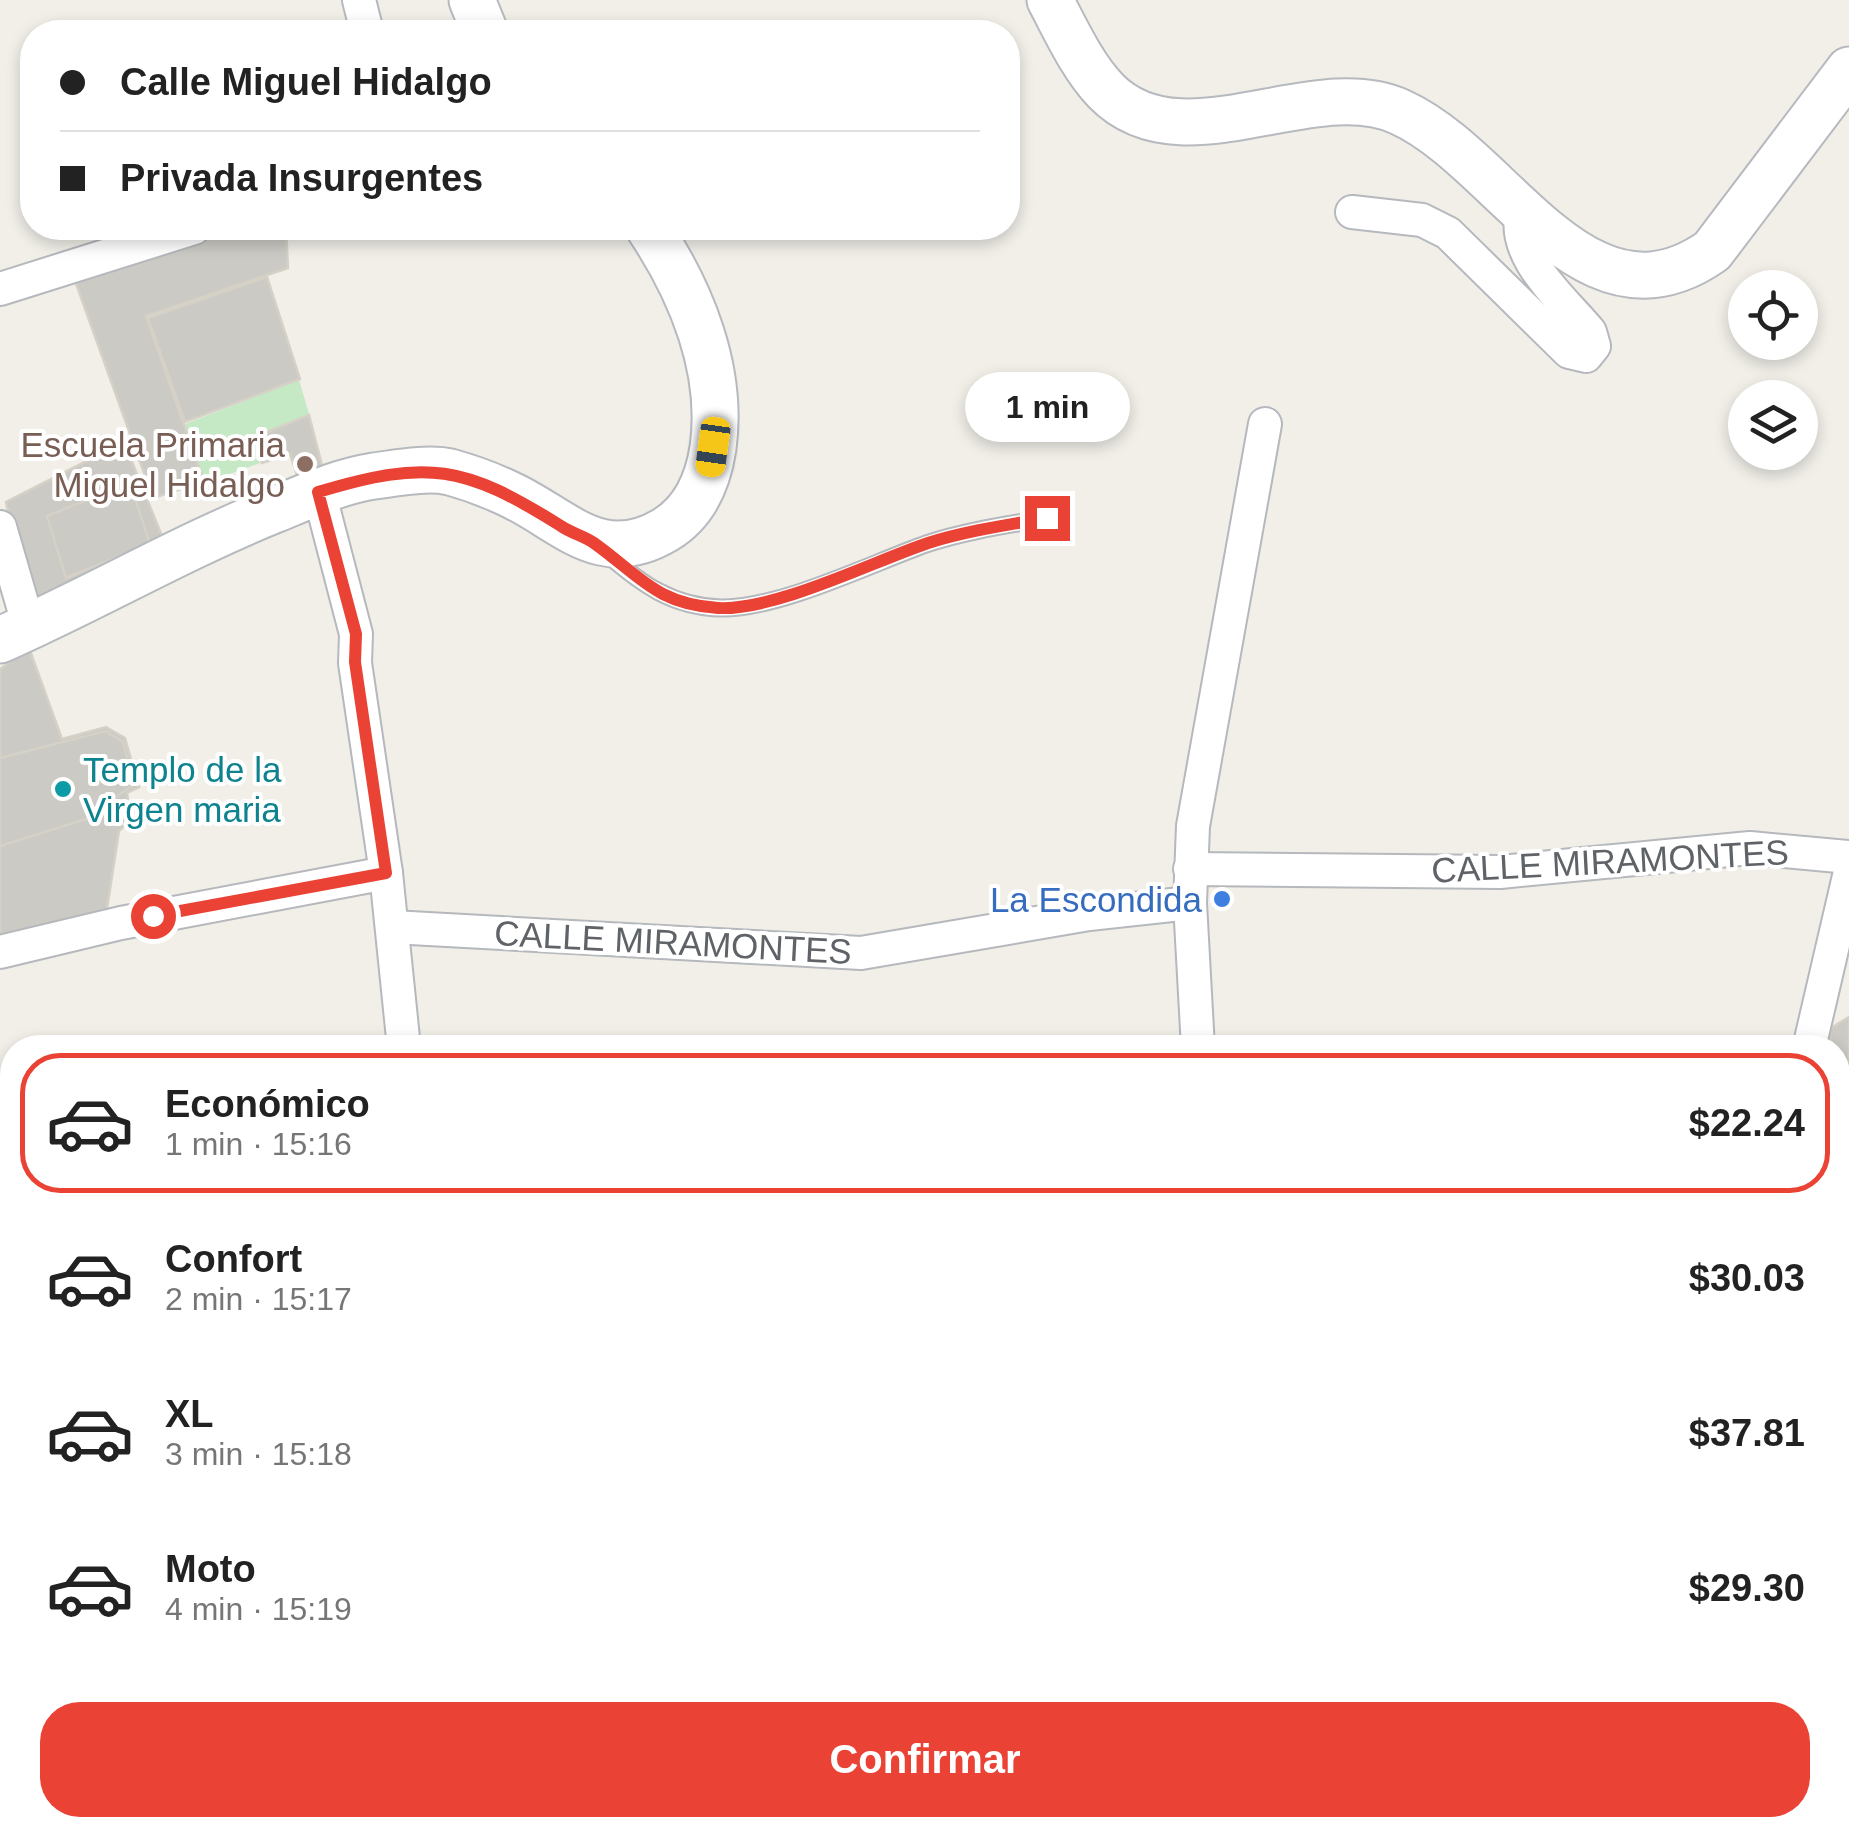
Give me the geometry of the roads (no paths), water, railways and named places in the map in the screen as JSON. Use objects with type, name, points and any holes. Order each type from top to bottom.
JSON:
[{"type":"main road","points":[[1050,0],[1086,65],[1107,92],[1129,107],[1157,118],[1204,120],[1313,104],[1378,103],[1439,136],[1582,258],[1612,274],[1640,277],[1691,265],[1733,227],[1849,70]]},
{"type":"main road","points":[[15,634],[169,556],[318,492],[370,476],[447,471],[509,493],[592,541],[616,544],[648,540],[676,523],[700,495],[710,469],[716,426],[710,369],[694,311],[656,240]]},
{"type":"street","points":[[1352,212],[1422,220],[1448,233],[1569,352],[1586,356],[1594,346],[1590,332],[1522,249],[1518,222],[1523,209]]},
{"type":"street","points":[[0,289],[156,240]]},
{"type":"street","points":[[1197,1035],[1190,868],[1198,790],[1265,424]]},
{"type":"street","points":[[318,492],[356,634],[355,662],[386,873],[403,1035]]},
{"type":"street","points":[[0,526],[15,634]]},
{"type":"street","name":"CALLE MIRAMONTES","points":[[1190,868],[1500,872],[1750,848],[1849,856]]},
{"type":"street","points":[[0,952],[176,912],[386,873]]},
{"type":"street","points":[[1813,1035],[1849,876]]},
{"type":"street","name":"CALLE MIRAMONTES","points":[[392,927],[861,953],[1089,914],[1190,903]]},
{"type":"lane","points":[[592,541],[643,586],[679,602],[722,608],[762,602],[930,542],[1047,518]]},
{"type":"place","name":"Escuela Primaria Miguel Hidalgo","points":[[305,464]]},
{"type":"place","name":"Templo de la Virgen maria","points":[[63,789]]},
{"type":"place","name":"La Escondida","points":[[1222,899]]}]
